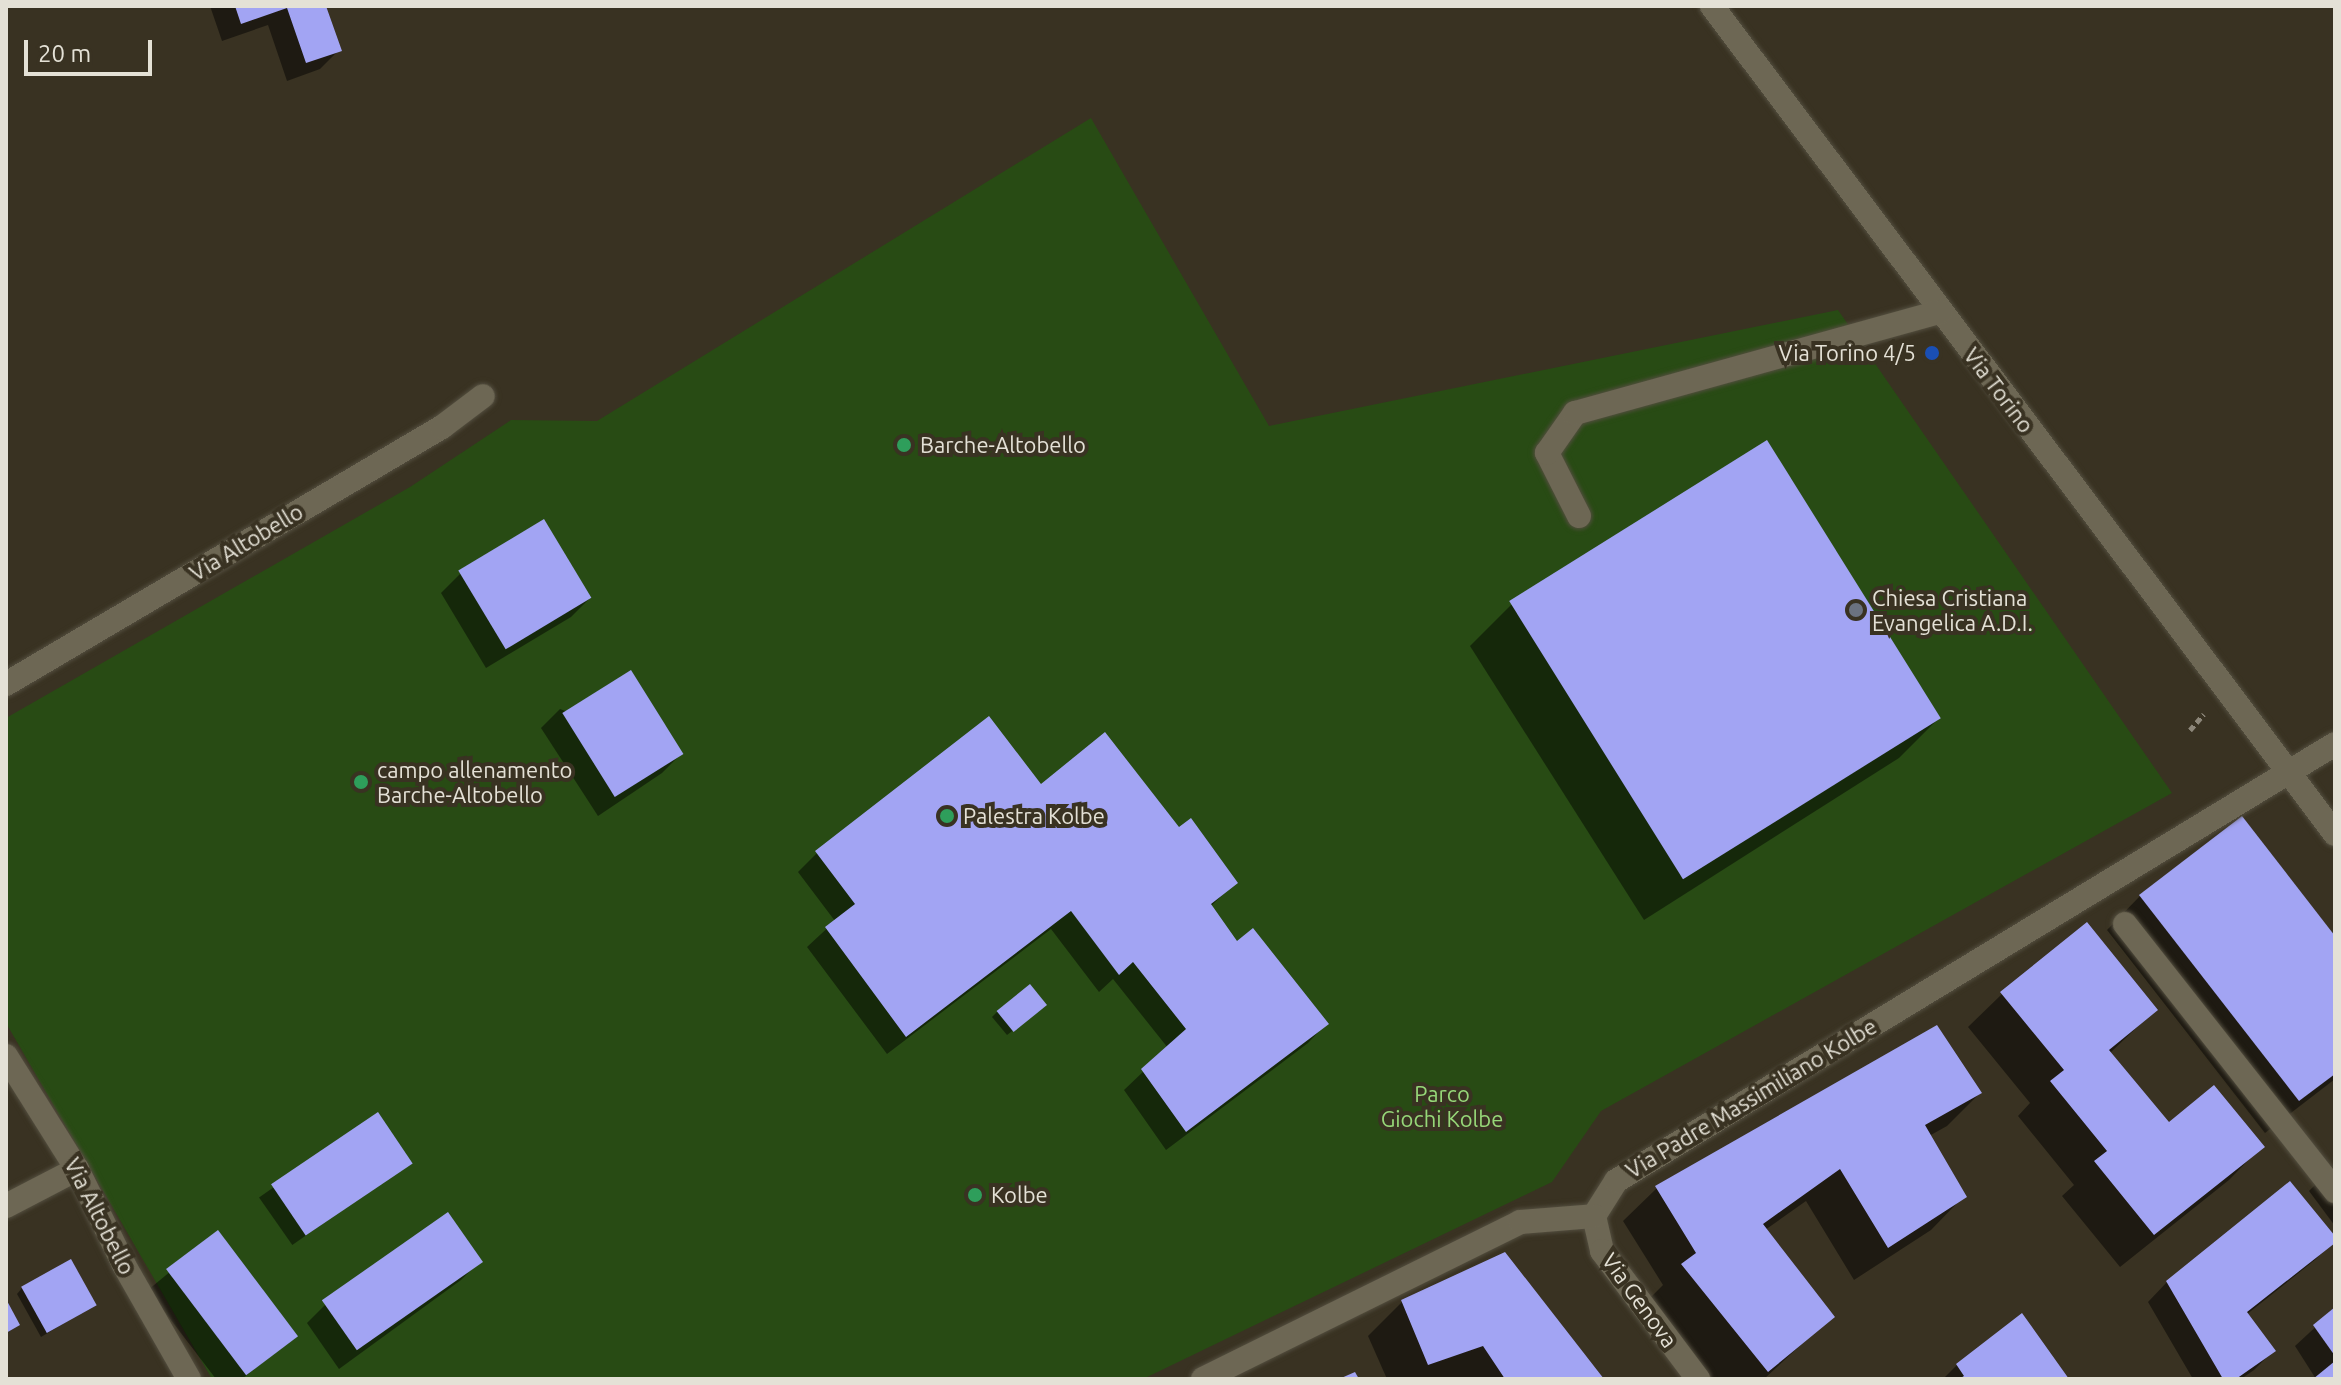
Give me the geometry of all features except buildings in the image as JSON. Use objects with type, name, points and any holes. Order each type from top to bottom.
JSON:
[{"type":"street","name":"Via Torino","points":[[1712,6],[2335,834]]},
{"type":"street","points":[[1579,516],[1547,453],[1575,413],[1940,312]]},
{"type":"street","name":"Via Altobello","points":[[6,684],[442,427],[483,396]]},
{"type":"street","points":[[2287,772],[2335,744]]},
{"type":"street","name":"Via Padre Massimiliano Kolbe","points":[[1594,1216],[1616,1181],[2287,772]]},
{"type":"street","points":[[2125,924],[2335,1191]]},
{"type":"street","name":"Via Altobello","points":[[6,1056],[77,1169],[124,1265],[189,1379]]},
{"type":"street","points":[[6,1206],[77,1169]]},
{"type":"street","points":[[1203,1379],[1520,1222],[1594,1216]]},
{"type":"street","name":"Via Genova","points":[[1594,1216],[1602,1251],[1698,1379]]},
{"type":"green space","name":"Parco Giochi Kolbe","points":[[1091,118],[1269,426],[1838,310],[2172,793],[1601,1111],[1552,1182],[1143,1379],[212,1379],[6,1023],[6,718],[410,487],[511,420],[597,421]]},
{"type":"place","name":"Via Torino 4/5","points":[[1932,353]]},
{"type":"place","name":"Barche-Altobello","points":[[904,445]]},
{"type":"place","name":"Chiesa Cristiana Evangelica A.D.I.","points":[[1856,610]]},
{"type":"place","name":"campo allenamento Barche-Altobello","points":[[361,782]]},
{"type":"place","name":"Palestra Kolbe","points":[[947,816]]},
{"type":"place","name":"Kolbe","points":[[975,1195]]}]
